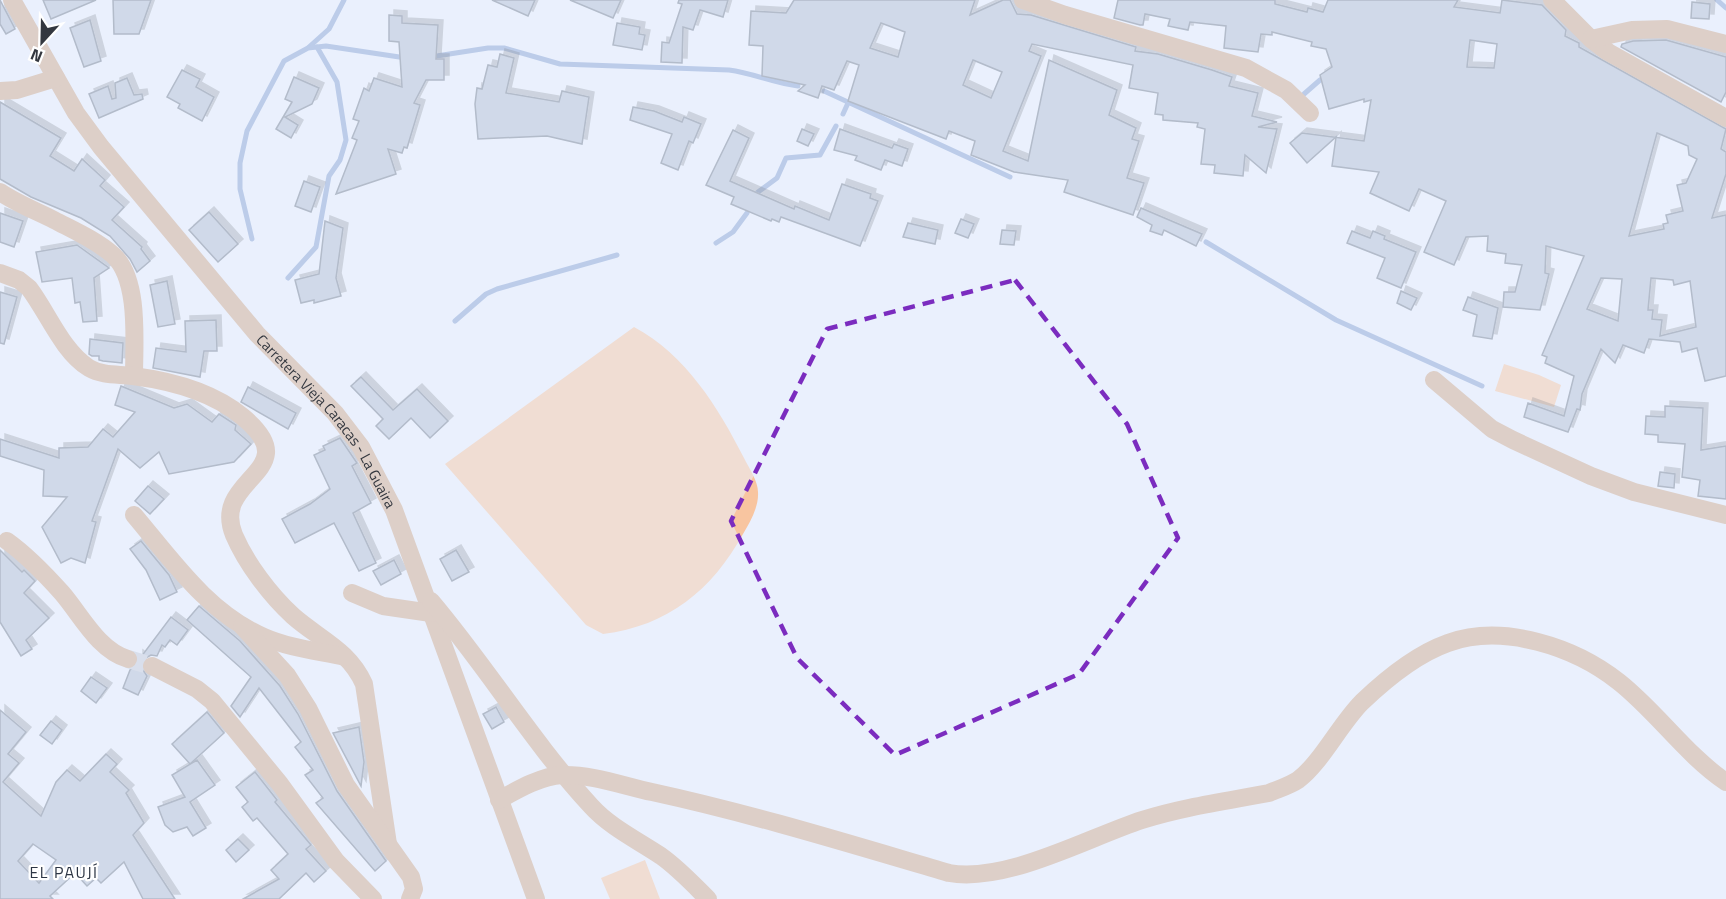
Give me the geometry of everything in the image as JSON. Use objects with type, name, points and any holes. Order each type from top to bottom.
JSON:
[{"type":"street","name":"Carretera Vieja Caracas - La Guaira","points":[[12,0],[76,113],[101,147],[257,334],[352,432],[394,510],[534,897]]},
{"type":"street","points":[[1023,0],[1065,15],[1246,68],[1286,90],[1310,113]]},
{"type":"street","points":[[1552,0],[1591,39],[1680,95],[1726,118]]},
{"type":"street","points":[[1591,39],[1632,30],[1667,29],[1726,44]]},
{"type":"street","points":[[0,91],[16,90],[56,78]]},
{"type":"street","points":[[0,192],[76,231],[120,262],[127,277],[134,313],[134,376]]},
{"type":"street","points":[[0,273],[19,280],[29,288],[75,356],[89,367],[102,374],[134,376],[197,390],[242,416],[265,439],[267,456],[262,469],[233,499],[230,509],[231,528],[239,546],[277,600],[293,617],[346,657],[364,684],[388,844]]},
{"type":"street","points":[[1434,380],[1492,429],[1513,440],[1591,476],[1634,492],[1726,515]]},
{"type":"street","points":[[134,515],[197,588],[221,612],[266,638],[346,657]]},
{"type":"street","points":[[8,541],[31,560],[98,639],[111,651],[128,658]]},
{"type":"street","points":[[352,593],[383,606],[431,613]]},
{"type":"street","points":[[423,593],[468,644],[564,775],[592,808],[618,829],[662,857],[708,899]]},
{"type":"street","points":[[242,626],[286,675],[308,708],[346,785],[411,877],[414,889],[410,899]]},
{"type":"street","points":[[499,800],[520,789],[564,775],[690,801],[782,824],[949,873],[974,876],[1046,857],[1144,819],[1269,793],[1284,787],[1298,780],[1309,769],[1361,703],[1416,660],[1450,642],[1503,638],[1527,639],[1565,650],[1620,682],[1726,782]]},
{"type":"street","points":[[152,666],[197,689],[212,701],[280,784],[336,861],[372,899]]},
{"type":"highlighted area","points":[[1015,280],[1127,424],[1178,538],[1079,674],[895,755],[797,658],[731,521],[827,329]]},
{"type":"shaded area","points":[[634,327],[669,352],[699,384],[723,420],[751,470],[757,483],[758,498],[756,509],[731,554],[702,588],[668,614],[626,630],[603,634],[586,625],[445,464]]},
{"type":"shaded area","points":[[1504,364],[1561,385],[1554,407],[1495,391]]},
{"type":"shaded area","points":[[645,860],[660,899],[610,899],[601,878]]},
{"type":"building","points":[[0,0],[15,29],[6,34],[0,24]]},
{"type":"building","points":[[43,0],[96,0],[51,19]]},
{"type":"building","points":[[113,0],[151,0],[139,34],[114,34]]},
{"type":"building","points":[[492,0],[535,0],[528,16]]},
{"type":"building","points":[[570,0],[621,0],[613,18]]},
{"type":"building","points":[[679,0],[728,0],[723,17],[700,10],[693,30],[683,27],[682,63],[661,62],[662,42],[669,43],[682,4],[678,3]]},
{"type":"building","points":[[794,0],[975,0],[970,15],[1003,0],[1010,0],[1017,14],[1031,15],[1136,47],[1135,51],[1158,54],[1212,70],[1232,77],[1229,86],[1258,93],[1252,116],[1277,122],[1258,127],[1277,129],[1266,173],[1245,155],[1243,176],[1214,173],[1215,165],[1201,164],[1205,129],[1197,127],[1198,123],[1163,120],[1163,115],[1155,114],[1158,93],[1129,88],[1133,65],[1032,44],[1029,51],[1041,56],[1003,151],[1028,161],[1049,60],[1117,90],[1109,115],[1136,128],[1132,139],[1139,141],[1127,178],[1144,183],[1133,215],[1064,192],[1068,180],[1014,172],[971,155],[975,141],[949,131],[946,139],[848,101],[859,65],[847,61],[834,90],[822,86],[818,98],[798,91],[805,85],[762,76],[763,46],[749,45],[751,11],[786,13]],"holes":[[[881,23],[905,32],[898,57],[870,48]],[[973,60],[1002,72],[991,98],[963,85]]]},
{"type":"building","points":[[1118,0],[1275,0],[1275,4],[1307,12],[1308,8],[1323,12],[1328,0],[1458,0],[1454,7],[1500,13],[1502,0],[1542,5],[1566,30],[1565,36],[1579,43],[1579,47],[1726,129],[1721,149],[1726,152],[1726,174],[1712,218],[1726,215],[1726,376],[1705,381],[1697,348],[1682,352],[1680,342],[1649,339],[1644,353],[1623,345],[1615,363],[1601,349],[1582,394],[1580,410],[1577,409],[1568,432],[1524,417],[1528,403],[1564,416],[1574,376],[1545,363],[1547,357],[1542,355],[1584,256],[1546,246],[1545,273],[1549,274],[1540,310],[1503,307],[1504,292],[1515,292],[1522,265],[1505,263],[1506,254],[1487,251],[1488,236],[1466,237],[1454,265],[1424,252],[1446,201],[1419,189],[1409,211],[1370,193],[1379,172],[1332,166],[1336,137],[1364,141],[1371,100],[1364,102],[1364,99],[1329,109],[1320,75],[1332,67],[1326,49],[1311,46],[1312,42],[1272,32],[1272,35],[1261,34],[1258,52],[1224,48],[1226,26],[1190,22],[1188,30],[1168,26],[1170,19],[1145,14],[1143,25],[1114,18]],"holes":[[[1470,40],[1497,44],[1494,68],[1467,67]],[[1657,133],[1688,146],[1689,155],[1697,159],[1686,183],[1677,185],[1683,211],[1666,215],[1668,223],[1663,224],[1664,229],[1629,236]],[[1601,278],[1622,279],[1618,321],[1587,309]],[[1651,278],[1673,280],[1674,285],[1690,281],[1696,327],[1660,336],[1662,320],[1652,319],[1653,310],[1648,310]]]},
{"type":"building","points":[[1692,2],[1710,4],[1709,19],[1691,18]]},
{"type":"building","points":[[389,15],[402,16],[402,23],[438,25],[436,59],[444,59],[444,80],[426,80],[414,103],[420,105],[407,148],[404,147],[402,153],[388,149],[396,174],[336,194],[357,140],[352,138],[359,121],[353,119],[364,88],[369,91],[374,78],[402,87],[399,42],[389,41]]},
{"type":"building","points":[[90,20],[101,61],[84,67],[70,28]]},
{"type":"building","points":[[617,23],[640,27],[639,34],[645,35],[642,50],[613,45]]},
{"type":"building","points":[[1666,40],[1726,57],[1726,92],[1721,102],[1621,47],[1622,44],[1633,41]]},
{"type":"building","points":[[500,54],[514,58],[506,93],[559,102],[562,91],[589,97],[582,144],[547,136],[478,139],[475,104],[477,88],[482,89],[488,65],[497,67]]},
{"type":"building","points":[[182,70],[200,79],[196,87],[214,97],[202,121],[178,108],[180,104],[167,97]]},
{"type":"building","points":[[294,77],[319,88],[312,104],[285,117],[298,125],[291,138],[276,129],[292,102],[285,99]]},
{"type":"building","points":[[127,78],[134,95],[142,94],[143,99],[99,118],[89,94],[108,86],[112,99],[116,98],[115,83]]},
{"type":"building","points":[[0,102],[61,138],[50,156],[74,171],[82,159],[105,180],[100,186],[124,207],[112,220],[142,247],[141,249],[150,261],[137,272],[130,259],[110,236],[81,218],[31,197],[0,179]]},
{"type":"building","points":[[633,107],[654,111],[682,122],[684,117],[701,124],[693,143],[689,141],[678,170],[661,163],[672,134],[630,120]]},
{"type":"building","points":[[802,129],[814,134],[808,146],[797,141]]},
{"type":"building","points":[[840,129],[892,148],[894,144],[908,149],[902,166],[885,160],[881,170],[855,160],[857,156],[834,150]]},
{"type":"building","points":[[733,130],[749,138],[730,181],[794,209],[795,206],[829,220],[842,184],[871,194],[870,198],[878,201],[860,246],[781,217],[779,222],[772,219],[771,221],[731,204],[734,197],[706,185]]},
{"type":"building","points":[[1302,133],[1336,137],[1307,163],[1290,143]]},
{"type":"building","points":[[304,181],[320,187],[311,212],[295,206]]},
{"type":"building","points":[[1141,208],[1202,234],[1196,246],[1164,230],[1162,235],[1150,231],[1152,225],[1137,217]]},
{"type":"building","points":[[209,212],[238,244],[218,262],[189,230]]},
{"type":"building","points":[[0,213],[23,221],[14,247],[0,242]]},
{"type":"building","points":[[961,219],[974,224],[968,238],[955,233]]},
{"type":"building","points":[[325,221],[343,228],[336,278],[341,296],[314,303],[314,300],[301,303],[295,280],[319,274]]},
{"type":"building","points":[[908,223],[938,230],[935,244],[903,237]]},
{"type":"building","points":[[1002,230],[1016,231],[1014,245],[1000,244]]},
{"type":"building","points":[[1352,231],[1370,238],[1373,231],[1385,236],[1384,239],[1416,252],[1401,288],[1377,278],[1385,258],[1347,243]]},
{"type":"building","points":[[77,245],[109,268],[94,278],[97,321],[83,322],[80,302],[75,303],[72,278],[42,282],[36,252]]},
{"type":"building","points":[[167,281],[175,324],[158,327],[150,285]]},
{"type":"building","points":[[1401,291],[1417,298],[1411,310],[1397,303]]},
{"type":"building","points":[[0,292],[17,297],[4,344],[0,343]]},
{"type":"building","points":[[1468,297],[1498,308],[1492,339],[1473,336],[1477,315],[1463,310]]},
{"type":"building","points":[[216,320],[217,351],[204,351],[200,377],[153,368],[156,348],[186,352],[185,321]]},
{"type":"building","points":[[90,339],[123,343],[122,363],[99,360],[99,356],[89,354]]},
{"type":"building","points":[[361,377],[393,410],[417,389],[448,421],[430,438],[411,418],[389,439],[376,426],[383,419],[351,386]]},
{"type":"building","points":[[121,386],[174,408],[187,404],[212,422],[219,414],[236,425],[235,430],[251,444],[234,462],[169,474],[159,452],[140,468],[118,449],[92,521],[96,522],[85,563],[71,558],[61,563],[42,527],[67,497],[43,496],[44,470],[0,456],[0,439],[59,458],[59,448],[88,447],[103,429],[113,437],[135,412],[115,405]]},
{"type":"building","points":[[248,387],[296,413],[288,429],[241,402]]},
{"type":"building","points":[[1665,406],[1703,408],[1701,450],[1726,446],[1726,499],[1698,496],[1700,480],[1682,477],[1685,444],[1658,442],[1658,435],[1645,434],[1646,416],[1665,417]]},
{"type":"building","points":[[340,438],[357,463],[352,466],[371,503],[353,513],[376,563],[359,571],[334,523],[295,543],[282,519],[310,504],[330,489],[314,455],[325,450],[323,446]]},
{"type":"building","points":[[1660,472],[1675,474],[1674,488],[1658,486]]},
{"type":"building","points":[[148,486],[164,499],[150,514],[135,501]]},
{"type":"building","points":[[141,541],[169,575],[177,592],[160,600],[146,570],[130,549]]},
{"type":"building","points":[[0,550],[22,572],[24,570],[35,581],[24,593],[49,618],[26,640],[32,649],[21,656],[0,622]]},
{"type":"building","points":[[456,550],[469,572],[452,581],[440,559]]},
{"type":"building","points":[[394,560],[401,574],[381,585],[373,571]]},
{"type":"building","points":[[199,606],[240,641],[280,686],[298,714],[337,791],[386,861],[375,871],[316,803],[323,798],[305,775],[313,770],[295,747],[301,742],[259,688],[240,717],[231,706],[251,677],[187,620]]},
{"type":"building","points":[[171,617],[188,630],[177,645],[170,640],[165,647],[162,645],[157,656],[151,655],[142,660],[141,667],[147,676],[138,695],[123,688],[130,670],[138,664],[138,655],[141,657]]},
{"type":"building","points":[[91,677],[107,688],[96,703],[81,691]]},
{"type":"building","points":[[496,707],[504,722],[492,729],[483,714]]},
{"type":"building","points":[[0,710],[26,732],[8,754],[19,763],[3,782],[41,816],[56,782],[67,770],[80,781],[106,754],[117,764],[110,772],[129,790],[126,793],[144,823],[133,835],[175,899],[143,899],[124,862],[101,883],[96,878],[87,886],[75,873],[50,896],[53,899],[0,899]],"holes":[[[33,844],[56,860],[39,883],[18,861]]]},
{"type":"building","points":[[207,712],[224,733],[190,764],[172,744]]},
{"type":"building","points":[[51,721],[62,730],[52,744],[40,735]]},
{"type":"building","points":[[359,727],[364,762],[361,786],[333,733]]},
{"type":"building","points":[[197,760],[215,785],[190,802],[206,828],[193,836],[187,827],[173,832],[165,825],[158,807],[185,797],[172,775]]},
{"type":"building","points":[[255,772],[277,800],[275,802],[311,845],[306,849],[326,871],[314,882],[306,873],[279,899],[243,899],[279,879],[271,870],[288,854],[257,818],[253,821],[242,807],[248,802],[236,787]]},
{"type":"building","points":[[238,839],[249,850],[236,862],[226,850]]},
{"type":"waterway","points":[[309,47],[329,29],[344,0]]},
{"type":"waterway","points":[[1717,0],[1726,8]]},
{"type":"waterway","points":[[252,239],[240,189],[240,163],[247,131],[284,61],[308,48],[326,46],[406,58]]},
{"type":"waterway","points":[[288,278],[316,247],[329,176],[340,160],[346,140],[337,82],[317,47]]},
{"type":"waterway","points":[[430,57],[488,48],[504,48],[560,64],[729,70],[798,86]]},
{"type":"waterway","points":[[1304,94],[1320,80]]},
{"type":"waterway","points":[[824,91],[1010,177]]},
{"type":"waterway","points":[[843,114],[848,103]]},
{"type":"waterway","points":[[758,192],[777,178],[786,158],[820,155],[836,126]]},
{"type":"waterway","points":[[716,243],[733,232],[747,213]]},
{"type":"waterway","points":[[1206,242],[1336,320],[1482,386]]},
{"type":"waterway","points":[[455,321],[486,294],[497,289],[617,255]]},
{"type":"tunnel","points":[[128,659],[152,666]]},
{"type":"district","name":"EL PAUJÍ","points":[[64,872]]}]
